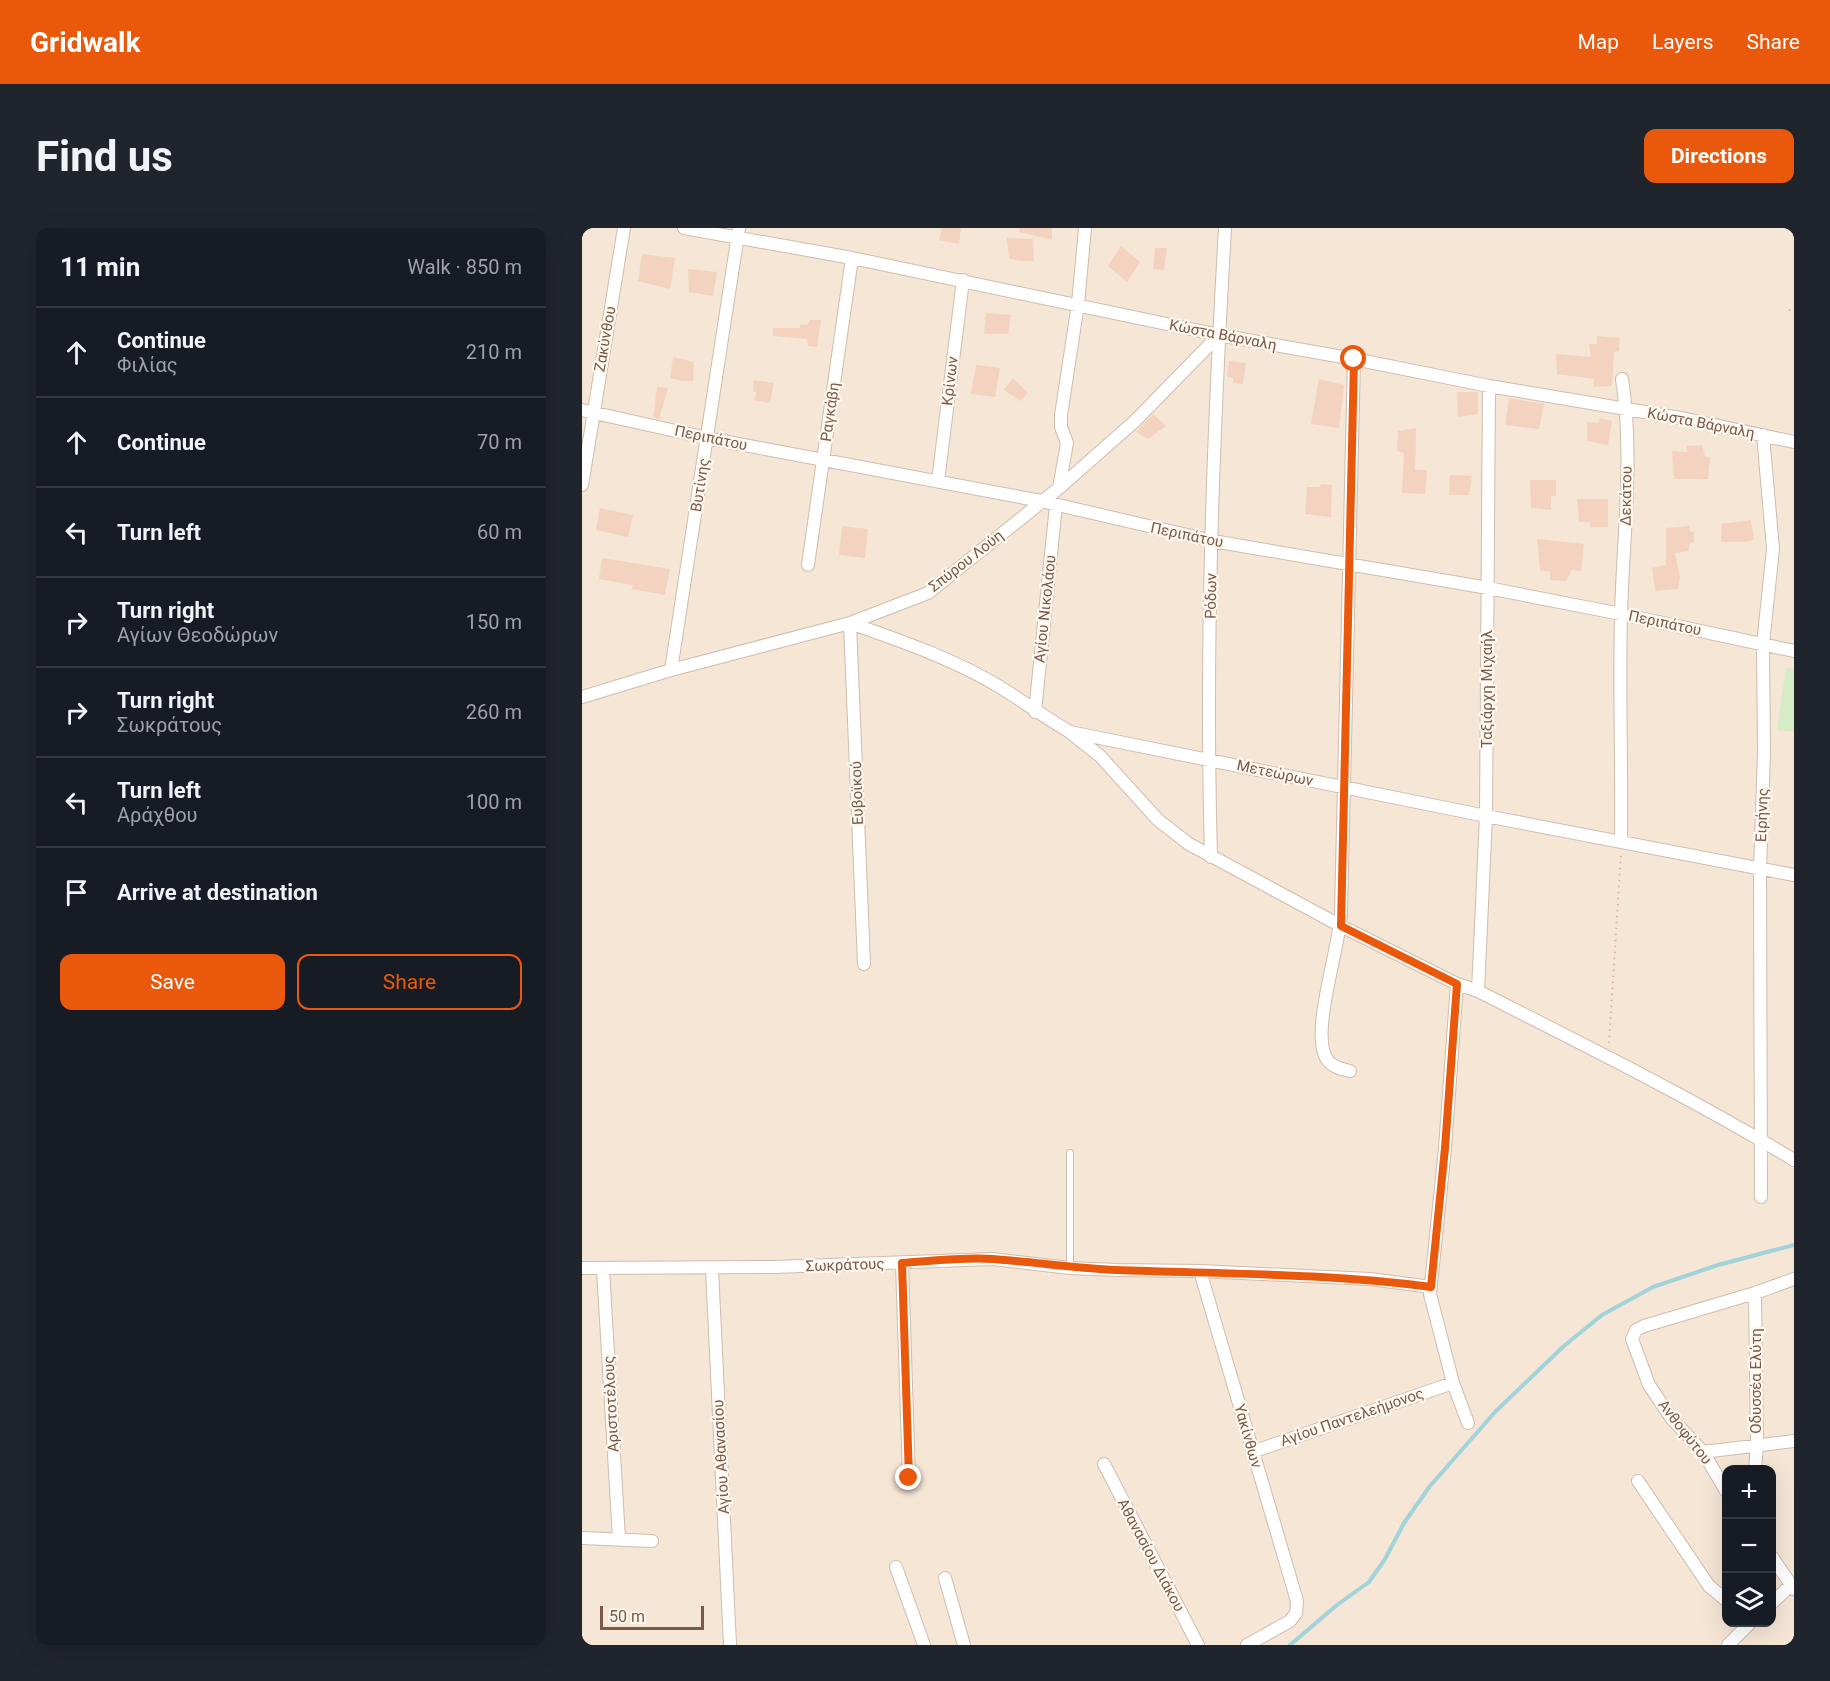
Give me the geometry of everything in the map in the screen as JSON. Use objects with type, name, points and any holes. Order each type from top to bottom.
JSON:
[{"type":"street","name":"Ζακύνθου","points":[[582,485],[587,411],[624,228]]},
{"type":"street","name":"Κώστα Βάρναλη","points":[[684,228],[738,233],[1219,335],[1489,386],[1627,409],[1794,442]]},
{"type":"street","points":[[1059,488],[1067,443],[1061,427],[1061,415],[1078,304],[1085,228]]},
{"type":"street","name":"Ρόδων","points":[[1211,857],[1208,759],[1214,441],[1225,228]]},
{"type":"street","name":"Βυτίνης","points":[[671,670],[738,233]]},
{"type":"street","name":"Ραγκάβη","points":[[808,565],[852,258]]},
{"type":"street","name":"Κρίνων","points":[[938,481],[963,280]]},
{"type":"street","name":"Σπύρου Λούη","points":[[582,697],[671,670],[850,623],[928,593],[1059,488],[1135,421],[1219,335]]},
{"type":"street","points":[[1350,1071],[1338,1068],[1328,1061],[1322,1047],[1320,1028],[1341,926],[1354,359]]},
{"type":"street","name":"Δεκάτου","points":[[1622,379],[1627,409],[1626,514],[1621,614],[1622,842]]},
{"type":"street","name":"Ταξιάρχη Μιχαήλ","points":[[1478,991],[1486,816],[1489,386]]},
{"type":"street","name":"Περιπάτου","points":[[587,411],[707,438],[1041,501],[1213,541],[1488,588],[1794,651]]},
{"type":"street","name":"Ειρήνης","points":[[1761,1197],[1759,1138],[1760,870],[1764,752],[1763,644],[1773,549],[1763,435]]},
{"type":"street","name":"Αγίου Νικολάου","points":[[1035,712],[1056,506]]},
{"type":"street","name":"Μετεώρων","points":[[850,623],[916,647],[959,666],[999,687],[1035,712],[1071,732],[1344,788],[1794,875]]},
{"type":"street","name":"Ευβοϊκού","points":[[850,623],[864,964]]},
{"type":"street","points":[[1071,732],[1100,756],[1158,820],[1189,844],[1341,926],[1457,984],[1478,991],[1608,1057],[1759,1138],[1794,1160]]},
{"type":"street","points":[[1457,984],[1431,1302],[1453,1383],[1468,1423]]},
{"type":"street","name":"Σωκράτους","points":[[582,1268],[712,1269],[992,1259],[1070,1268],[1370,1279],[1431,1287]]},
{"type":"street","points":[[902,1263],[909,1478]]},
{"type":"street","name":"Αριστοτέλους","points":[[603,1269],[619,1539]]},
{"type":"street","name":"Αγίου Αθανασίου","points":[[712,1269],[730,1645]]},
{"type":"street","name":"Υακίνθων","points":[[1200,1271],[1297,1601],[1296,1613],[1290,1621],[1247,1645]]},
{"type":"street","points":[[1755,1293],[1794,1279]]},
{"type":"street","name":"Ανθοφύτου","points":[[1722,1484],[1703,1452],[1672,1419],[1649,1385],[1632,1339],[1636,1330],[1644,1326],[1755,1293]]},
{"type":"street","name":"Οδυσσέα Ελύτη","points":[[1755,1293],[1755,1465]]},
{"type":"street","name":"Αγίου Παντελεήμονος","points":[[1252,1452],[1453,1383]]},
{"type":"street","points":[[1703,1452],[1794,1441]]},
{"type":"street","name":"Αθανασίου Διάκου","points":[[1104,1464],[1198,1645]]},
{"type":"street","points":[[1638,1480],[1709,1586],[1722,1597]]},
{"type":"street","points":[[582,1538],[652,1541]]},
{"type":"street","points":[[1776,1563],[1792,1587],[1776,1600]]},
{"type":"street","points":[[896,1567],[924,1645]]},
{"type":"street","points":[[945,1578],[964,1645]]},
{"type":"street","points":[[1728,1645],[1747,1627]]},
{"type":"lane","points":[[1070,1153],[1070,1268]]},
{"type":"path","points":[[1789,310],[1794,311]]},
{"type":"path","points":[[1608,1057],[1622,842]]},
{"type":"shaded area","points":[[582,228],[1794,228],[1794,1645],[582,1645]]},
{"type":"green space","points":[[1786,668],[1794,669],[1794,732],[1777,730]]},
{"type":"building","points":[[942,228],[961,228],[959,244],[939,240]]},
{"type":"building","points":[[1020,228],[1052,228],[1052,240],[1019,232]]},
{"type":"building","points":[[1007,238],[1033,239],[1034,261],[1009,258]]},
{"type":"building","points":[[1121,246],[1140,262],[1127,282],[1108,266]]},
{"type":"building","points":[[1155,248],[1167,248],[1164,270],[1153,269]]},
{"type":"building","points":[[642,254],[675,258],[670,289],[638,281]]},
{"type":"building","points":[[688,269],[717,272],[713,296],[689,292]]},
{"type":"building","points":[[986,313],[1011,315],[1008,334],[984,334]]},
{"type":"building","points":[[810,320],[821,320],[817,347],[808,346],[807,339],[773,336],[773,328],[799,328],[801,324],[807,325]]},
{"type":"building","points":[[1597,336],[1620,338],[1619,351],[1614,352],[1612,386],[1594,387],[1594,379],[1557,374],[1556,354],[1591,357],[1589,344],[1597,344]]},
{"type":"building","points":[[673,357],[694,362],[693,381],[670,378]]},
{"type":"building","points":[[1229,361],[1246,363],[1243,384],[1233,383],[1233,378],[1227,377]]},
{"type":"building","points":[[976,365],[1000,368],[995,397],[971,394]]},
{"type":"building","points":[[1013,378],[1028,393],[1021,401],[1004,390]]},
{"type":"building","points":[[1319,379],[1344,385],[1339,428],[1311,424]]},
{"type":"building","points":[[754,380],[774,383],[770,403],[754,400],[757,393],[753,391]]},
{"type":"building","points":[[657,387],[668,388],[659,419],[653,417]]},
{"type":"building","points":[[1457,392],[1478,392],[1478,414],[1458,417]]},
{"type":"building","points":[[1509,398],[1544,404],[1539,429],[1505,425]]},
{"type":"building","points":[[1153,414],[1166,426],[1148,439],[1136,432]]},
{"type":"building","points":[[1600,418],[1612,421],[1608,445],[1587,441],[1587,422],[1599,423]]},
{"type":"building","points":[[1416,428],[1415,470],[1427,470],[1425,494],[1402,493],[1404,453],[1397,451],[1398,431]]},
{"type":"building","points":[[1702,445],[1705,456],[1710,457],[1708,479],[1674,479],[1672,451],[1688,452],[1686,446]]},
{"type":"building","points":[[1450,475],[1472,476],[1469,495],[1449,495]]},
{"type":"building","points":[[1530,480],[1556,480],[1556,496],[1551,496],[1551,510],[1531,508]]},
{"type":"building","points":[[1321,484],[1332,485],[1331,517],[1305,514],[1307,487],[1320,487]]},
{"type":"building","points":[[1577,499],[1608,499],[1608,527],[1590,527],[1590,522],[1579,522]]},
{"type":"building","points":[[600,508],[633,515],[628,537],[596,530]]},
{"type":"building","points":[[1751,520],[1754,539],[1746,542],[1721,542],[1722,524]]},
{"type":"building","points":[[842,526],[868,529],[865,558],[839,555]]},
{"type":"building","points":[[1689,526],[1690,532],[1694,531],[1694,542],[1690,543],[1689,551],[1675,553],[1680,577],[1678,589],[1655,591],[1652,568],[1666,565],[1666,528]]},
{"type":"building","points":[[1537,539],[1584,544],[1581,571],[1572,570],[1566,581],[1550,580],[1550,572],[1540,570]]},
{"type":"building","points":[[602,558],[670,569],[665,595],[632,589],[633,585],[599,579]]},
{"type":"waterway","points":[[1290,1645],[1337,1605],[1369,1582],[1385,1559],[1404,1523],[1430,1486],[1496,1411],[1565,1345],[1602,1315],[1653,1287],[1718,1265],[1794,1245]]},
{"type":"route","points":[[909,1478],[902,1263],[992,1259],[1070,1268],[1370,1279],[1431,1287],[1445,1148],[1457,984],[1341,926],[1354,359]]}]
